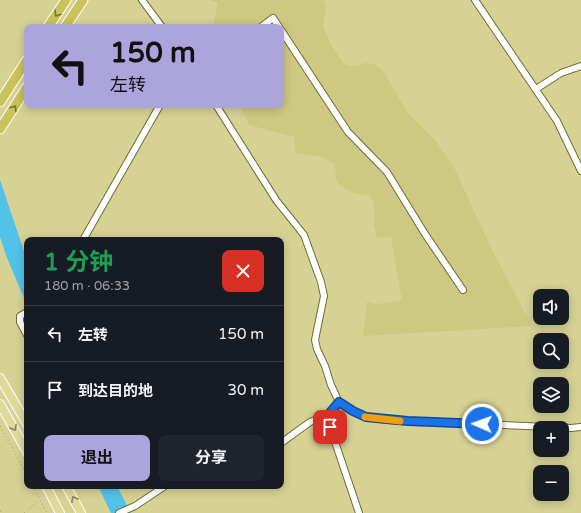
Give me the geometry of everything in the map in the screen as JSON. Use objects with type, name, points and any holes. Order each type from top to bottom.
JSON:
[{"type":"highway","points":[[50,24],[66,0]]},
{"type":"highway","points":[[67,24],[83,0]]},
{"type":"highway","points":[[0,102],[24,65]]},
{"type":"highway","points":[[0,129],[24,92]]},
{"type":"main road","points":[[0,378],[24,419]]},
{"type":"main road","points":[[0,404],[24,447]]},
{"type":"main road","points":[[48,489],[60,513]]},
{"type":"main road","points":[[68,489],[82,513]]},
{"type":"street","points":[[142,0],[160,24]]},
{"type":"street","points":[[475,0],[557,121],[581,171]]},
{"type":"street","points":[[265,24],[273,18],[277,24]]},
{"type":"street","points":[[284,35],[348,132],[386,172],[425,234],[463,290]]},
{"type":"street","points":[[536,88],[561,73],[581,66]]},
{"type":"street","points":[[85,237],[158,108]]},
{"type":"street","points":[[218,108],[276,200],[304,235],[321,282],[324,296],[315,340],[317,349],[339,402],[366,417],[386,420],[571,428],[581,427]]},
{"type":"street","points":[[24,313],[20,316],[20,322],[24,329]]},
{"type":"street","points":[[284,441],[310,422],[328,415],[339,402]]},
{"type":"street","points":[[328,415],[330,427],[359,513]]},
{"type":"street","points":[[119,513],[135,506],[160,489]]},
{"type":"path","points":[[0,426],[24,470]]},
{"type":"path","points":[[35,489],[47,513]]},
{"type":"path","points":[[24,513],[38,501]]},
{"type":"shaded area","points":[[210,0],[324,0],[326,7],[323,27],[332,47],[344,64],[351,66],[366,63],[374,64],[384,72],[407,112],[434,139],[453,165],[492,250],[532,326],[363,336],[367,302],[377,304],[402,301],[391,237],[377,238],[374,225],[375,217],[373,201],[369,195],[354,193],[341,186],[336,180],[335,164],[322,157],[295,153],[294,137],[249,125],[241,108],[284,108],[284,24],[214,24],[218,3]]},
{"type":"water","points":[[0,180],[24,251],[24,298],[7,258],[0,237]]},
{"type":"water","points":[[99,489],[119,489],[131,513],[111,513]]},
{"type":"slow traffic","points":[[365,417],[400,421]]},
{"type":"route","points":[[330,427],[328,415],[339,402],[366,417],[386,420],[482,424]]}]
